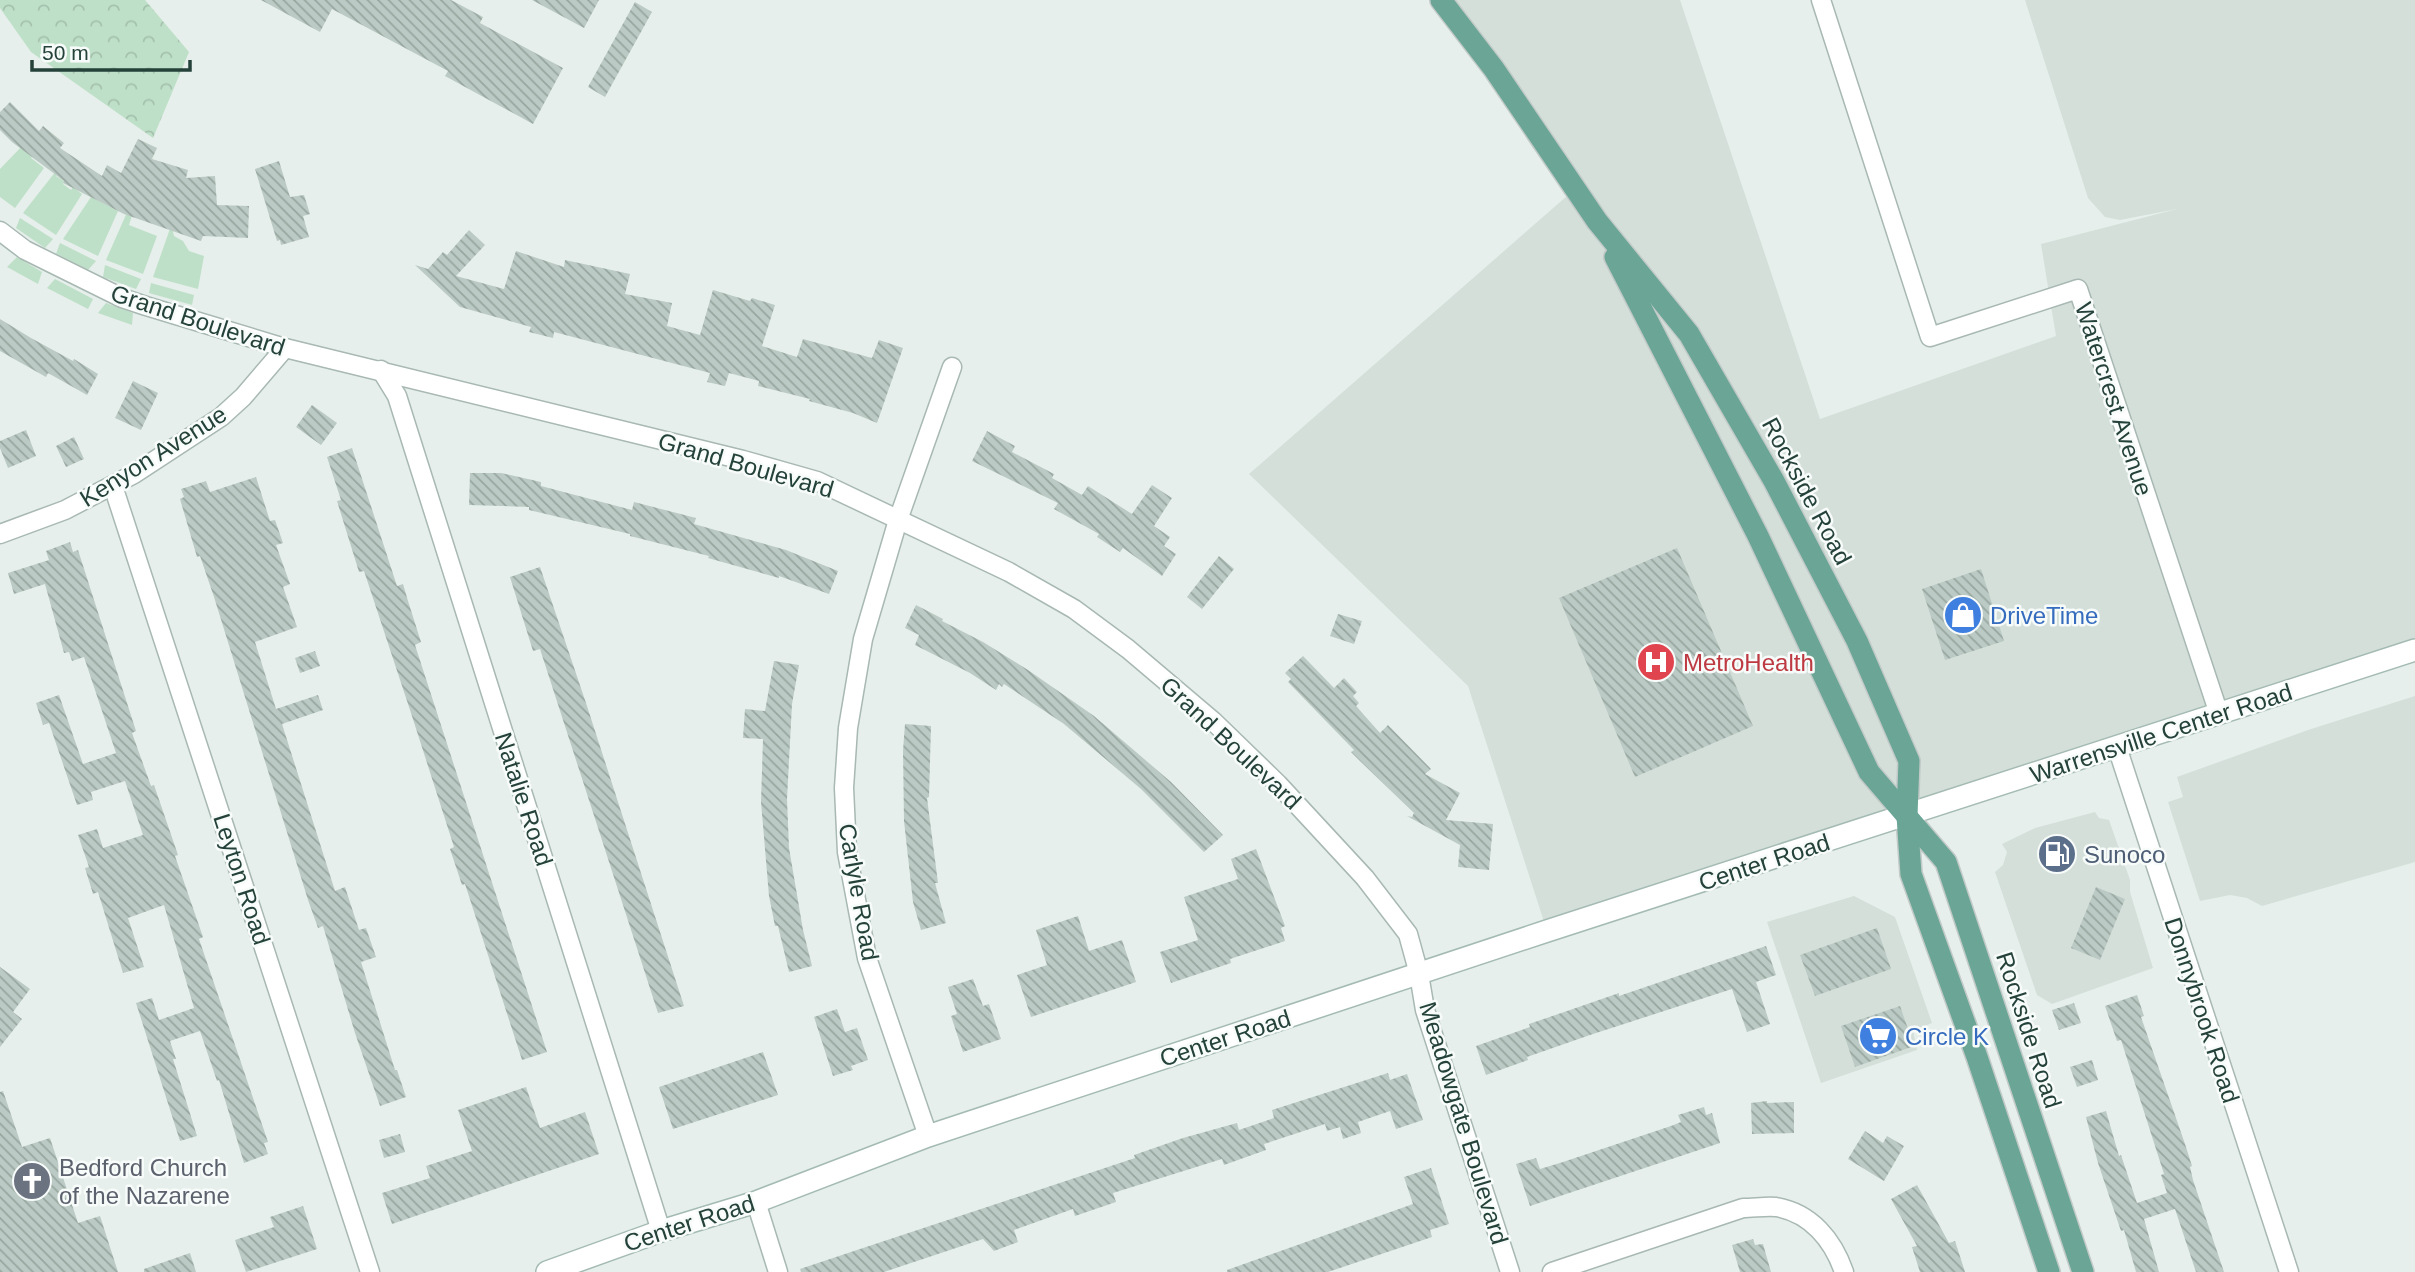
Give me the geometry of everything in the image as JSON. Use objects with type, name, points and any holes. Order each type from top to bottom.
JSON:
[{"type":"main road","name":"Rockside Road","points":[[1441,0],[1494,69],[1597,221],[1689,334],[1787,506],[1857,641],[1909,761],[1907,816],[1911,874],[1977,1057],[2049,1272]]},
{"type":"main road","name":"Rockside Road","points":[[1597,221],[1758,536],[1869,772],[1946,862],[2083,1272]]},
{"type":"main road","name":"Warrensville Center Road","points":[[1907,816],[2415,650]]},
{"type":"main road","name":"Center Road","points":[[547,1272],[661,1231],[755,1202],[928,1136],[1907,816]]},
{"type":"street","name":"Watercrest Avenue","points":[[1821,0],[1930,337],[2078,289],[2219,714]]},
{"type":"street","name":"Grand Boulevard","points":[[0,231],[25,250],[122,299],[285,348],[382,370],[817,481],[1009,572],[1074,609],[1128,649],[1213,721],[1278,783],[1366,878],[1403,925],[1419,974]]},
{"type":"street","name":"Kenyon Avenue","points":[[0,534],[65,510],[113,486],[221,417],[243,397],[285,348]]},
{"type":"street","name":"Carlyle Road","points":[[928,1136],[867,958],[847,852],[844,788],[848,728],[863,639],[898,520],[952,367]]},
{"type":"street","name":"Natalie Road","points":[[382,370],[397,396],[661,1231]]},
{"type":"street","name":"Leyton Road","points":[[113,486],[370,1272]]},
{"type":"street","name":"Donnybrook Road","points":[[2117,747],[2289,1272]]},
{"type":"street","name":"Meadowgate Boulevard","points":[[1419,974],[1425,1010],[1510,1272]]},
{"type":"street","points":[[755,1202],[778,1272]]},
{"type":"street","points":[[1552,1272],[1744,1208],[1775,1207],[1802,1215],[1825,1234],[1844,1272]]},
{"type":"shaded area","points":[[1441,0],[1680,0],[1820,419],[2056,336],[2041,244],[2177,209],[2120,220],[2105,217],[2088,198],[2025,0],[2415,0],[2415,650],[1547,931],[1468,686],[1249,474],[1575,189]]},
{"type":"shaded area","points":[[2415,696],[2415,862],[2262,906],[2247,898],[2230,895],[2200,901],[2168,802],[2183,797],[2177,777],[2308,730]]},
{"type":"shaded area","points":[[2095,812],[2099,818],[2109,820],[2130,880],[2130,892],[2153,968],[2052,1004],[2037,995],[1995,872],[2003,865],[2007,852],[2002,844],[2035,828]]},
{"type":"shaded area","points":[[1854,896],[1895,917],[1932,1023],[1913,1031],[1917,1050],[1821,1083],[1767,922]]},
{"type":"green space","points":[[0,0],[145,0],[189,52],[153,138],[31,52],[0,8]]},
{"type":"green space","points":[[25,143],[36,152],[31,158],[44,168],[15,208],[0,197],[0,169]]},
{"type":"green space","points":[[60,166],[62,167],[56,176],[71,190],[73,187],[82,194],[56,235],[23,213]]},
{"type":"green space","points":[[136,192],[139,194],[129,225],[157,236],[143,274],[106,260]]},
{"type":"green space","points":[[91,197],[118,211],[98,256],[63,239]]},
{"type":"green space","points":[[178,206],[181,207],[174,236],[183,241],[189,251],[204,256],[198,289],[153,277]]},
{"type":"green space","points":[[20,218],[53,239],[45,248],[16,228]]},
{"type":"green space","points":[[60,243],[96,261],[88,270],[56,254]]},
{"type":"green space","points":[[17,257],[42,272],[38,284],[7,267]]},
{"type":"green space","points":[[105,265],[141,279],[136,289],[103,277]]},
{"type":"green space","points":[[55,279],[93,299],[88,309],[47,288]]},
{"type":"green space","points":[[151,283],[194,295],[192,305],[149,293]]},
{"type":"green space","points":[[106,303],[133,313],[132,325],[98,313]]},
{"type":"building","points":[[261,0],[451,0],[483,17],[480,23],[563,68],[533,124],[445,76],[448,71],[332,9],[320,32]]},
{"type":"building","points":[[532,0],[599,0],[584,28]]},
{"type":"building","points":[[635,2],[652,12],[605,97],[588,87]]},
{"type":"building","points":[[10,102],[39,131],[43,126],[64,143],[60,148],[102,176],[107,165],[121,173],[138,139],[157,148],[152,159],[188,170],[186,178],[215,176],[217,205],[249,206],[248,238],[203,236],[201,241],[124,214],[63,183],[64,181],[0,130],[0,112]]},
{"type":"building","points":[[279,161],[290,197],[304,195],[310,214],[303,216],[309,237],[281,245],[280,240],[277,241],[255,169]]},
{"type":"building","points":[[469,230],[485,245],[456,276],[504,289],[516,251],[564,267],[565,260],[630,274],[625,294],[672,303],[667,326],[700,335],[713,290],[775,305],[762,346],[797,357],[803,339],[872,358],[879,340],[903,348],[877,423],[853,413],[809,401],[810,399],[758,386],[759,381],[729,373],[725,386],[707,382],[710,373],[554,332],[553,338],[529,332],[531,327],[460,307],[415,265],[428,269],[443,252],[447,255]]},
{"type":"building","points":[[0,319],[98,374],[87,395],[48,373],[46,377],[0,351]]},
{"type":"building","points":[[133,381],[158,393],[141,430],[115,418]]},
{"type":"building","points":[[312,405],[337,423],[321,445],[296,427]]},
{"type":"building","points":[[26,430],[36,456],[8,468],[0,441]]},
{"type":"building","points":[[987,431],[1015,446],[1012,452],[1054,474],[1052,478],[1082,495],[1088,486],[1132,514],[1152,485],[1172,498],[1154,526],[1170,537],[1164,546],[1176,554],[1162,576],[1123,548],[1120,552],[1097,537],[1099,534],[1054,509],[1058,503],[972,461]]},
{"type":"building","points":[[74,437],[84,459],[66,467],[56,446]]},
{"type":"building","points":[[352,448],[397,586],[403,584],[421,642],[415,645],[547,1052],[522,1060],[465,884],[462,885],[450,849],[454,847],[411,713],[364,571],[359,572],[337,501],[341,500],[327,457]]},
{"type":"building","points":[[470,473],[501,473],[541,482],[541,486],[632,510],[634,502],[696,518],[694,524],[786,550],[838,571],[829,594],[779,576],[630,534],[529,510],[529,507],[469,505]]},
{"type":"building","points":[[256,477],[270,521],[275,520],[283,543],[276,545],[290,584],[283,587],[297,627],[255,642],[276,709],[318,695],[323,710],[282,724],[335,891],[345,887],[359,930],[366,928],[376,957],[361,962],[406,1097],[380,1106],[323,926],[318,928],[308,900],[214,597],[200,556],[197,557],[180,499],[184,497],[181,489],[206,481],[210,492]]},
{"type":"building","points":[[70,542],[73,552],[78,550],[136,731],[132,733],[151,786],[154,785],[178,855],[175,856],[203,937],[199,939],[268,1142],[264,1143],[268,1154],[244,1163],[219,1080],[217,1081],[200,1031],[170,1041],[197,1136],[180,1141],[136,1003],[152,998],[159,1020],[194,1008],[164,905],[128,918],[144,967],[123,973],[98,892],[93,894],[85,868],[89,867],[78,835],[97,829],[103,848],[143,835],[125,781],[91,792],[93,800],[77,805],[49,723],[43,725],[36,703],[59,695],[83,764],[116,753],[84,657],[72,661],[69,652],[64,653],[45,584],[14,594],[8,573],[49,560],[46,551]]},
{"type":"building","name":"MetroHealth","points":[[1677,548],[1753,726],[1635,777],[1559,598]]},
{"type":"building","points":[[1219,556],[1234,569],[1202,609],[1187,597]]},
{"type":"building","points":[[540,567],[684,1006],[658,1013],[540,649],[533,651],[510,577]]},
{"type":"building","name":"DriveTime","points":[[1981,569],[2004,641],[1945,660],[1922,589]]},
{"type":"building","points":[[916,605],[1028,670],[1094,716],[1171,782],[1223,835],[1204,852],[1141,789],[1064,724],[1004,684],[1002,687],[999,684],[996,690],[970,673],[915,645],[919,635],[905,628]]},
{"type":"building","points":[[1338,614],[1362,621],[1354,644],[1330,636]]},
{"type":"building","points":[[315,651],[320,666],[300,673],[295,658]]},
{"type":"building","points":[[1303,656],[1334,688],[1344,678],[1357,692],[1353,696],[1359,703],[1356,706],[1380,733],[1388,725],[1431,769],[1425,774],[1460,793],[1446,820],[1493,824],[1489,870],[1458,867],[1460,845],[1407,816],[1412,817],[1414,813],[1351,752],[1354,750],[1288,682],[1291,679],[1285,673]]},
{"type":"building","points":[[774,661],[799,665],[792,704],[787,799],[789,848],[812,966],[789,972],[769,896],[761,802],[763,739],[743,738],[745,709],[765,711]]},
{"type":"building","points":[[905,724],[931,726],[927,798],[938,883],[935,883],[946,923],[921,930],[913,902],[904,821]]},
{"type":"building","points":[[1256,849],[1285,926],[1281,928],[1285,941],[1230,959],[1231,963],[1171,983],[1160,952],[1198,940],[1184,897],[1238,879],[1231,859]]},
{"type":"building","points":[[2096,887],[2125,899],[2100,960],[2071,948]]},
{"type":"building","points":[[1078,916],[1089,951],[1122,940],[1136,982],[1031,1017],[1017,975],[1047,965],[1036,930]]},
{"type":"building","name":"Circle K","points":[[1877,928],[1891,969],[1815,996],[1800,955]]},
{"type":"building","points":[[1766,946],[1776,975],[1756,982],[1770,1024],[1747,1032],[1732,989],[1527,1057],[1528,1060],[1486,1075],[1476,1046],[1530,1027],[1529,1024]]},
{"type":"building","points":[[0,967],[30,989],[13,1012],[22,1019],[0,1047]]},
{"type":"building","points":[[973,979],[983,1006],[989,1004],[1001,1039],[963,1052],[951,1016],[957,1014],[948,987]]},
{"type":"building","points":[[2137,995],[2144,1016],[2141,1017],[2185,1144],[2193,1180],[2224,1272],[2196,1272],[2175,1209],[2144,1219],[2159,1272],[2136,1272],[2124,1230],[2121,1231],[2098,1163],[2086,1117],[2106,1111],[2137,1203],[2167,1193],[2161,1175],[2164,1174],[2121,1040],[2117,1041],[2105,1006]]},
{"type":"building","points":[[2074,1003],[2081,1023],[2059,1030],[2052,1010]]},
{"type":"building","name":"Circle K","points":[[1900,1006],[1914,1046],[1855,1067],[1841,1026]]},
{"type":"building","points":[[837,1009],[845,1032],[857,1028],[868,1060],[851,1066],[853,1070],[833,1076],[814,1017]]},
{"type":"building","points":[[763,1052],[778,1095],[673,1129],[659,1087]]},
{"type":"building","points":[[2092,1060],[2098,1080],[2077,1087],[2070,1067]]},
{"type":"building","points":[[1388,1073],[1390,1080],[1407,1074],[1423,1120],[1396,1129],[1390,1111],[1358,1122],[1361,1133],[1343,1139],[1340,1127],[1327,1131],[1325,1124],[1264,1144],[1266,1150],[1224,1165],[1222,1159],[1113,1193],[1116,1202],[1075,1216],[1073,1209],[1014,1230],[1018,1242],[994,1251],[983,1239],[884,1272],[801,1272],[800,1269],[1135,1158],[1134,1155],[1183,1138],[1237,1123],[1239,1130],[1274,1118],[1272,1110]]},
{"type":"building","points":[[526,1087],[540,1128],[585,1112],[599,1154],[392,1224],[382,1193],[430,1178],[426,1166],[472,1151],[458,1110]]},
{"type":"building","name":"Bedford Church of the Nazarene","points":[[3,1091],[22,1147],[50,1138],[78,1223],[100,1216],[118,1272],[0,1272],[0,1092]]},
{"type":"building","points":[[1794,1102],[1794,1133],[1752,1134],[1751,1103]]},
{"type":"building","points":[[1704,1107],[1706,1115],[1712,1113],[1720,1143],[1530,1206],[1516,1164],[1536,1158],[1540,1169],[1671,1126],[1681,1122],[1678,1115]]},
{"type":"building","points":[[1865,1131],[1883,1143],[1887,1136],[1904,1146],[1884,1181],[1848,1159]]},
{"type":"building","points":[[400,1134],[405,1152],[384,1158],[379,1140]]},
{"type":"building","points":[[1431,1168],[1449,1224],[1430,1230],[1432,1237],[1328,1272],[1227,1272],[1413,1204],[1404,1177]]},
{"type":"building","points":[[1917,1185],[1949,1243],[1955,1241],[1965,1272],[1920,1272],[1912,1247],[1917,1246],[1891,1199]]},
{"type":"building","points":[[303,1206],[317,1249],[246,1272],[235,1240],[274,1227],[270,1217]]},
{"type":"building","points":[[1753,1239],[1755,1245],[1763,1244],[1771,1272],[1740,1272],[1732,1245]]},
{"type":"building","points":[[190,1253],[196,1272],[144,1272],[144,1269]]},
{"type":"place","name":"DriveTime","points":[[1963,615]]},
{"type":"place","name":"MetroHealth","points":[[1656,662]]},
{"type":"place","name":"Sunoco","points":[[2057,854]]},
{"type":"place","name":"Circle K","points":[[1878,1036]]},
{"type":"place","name":"Bedford Church of the Nazarene","points":[[32,1181]]}]
